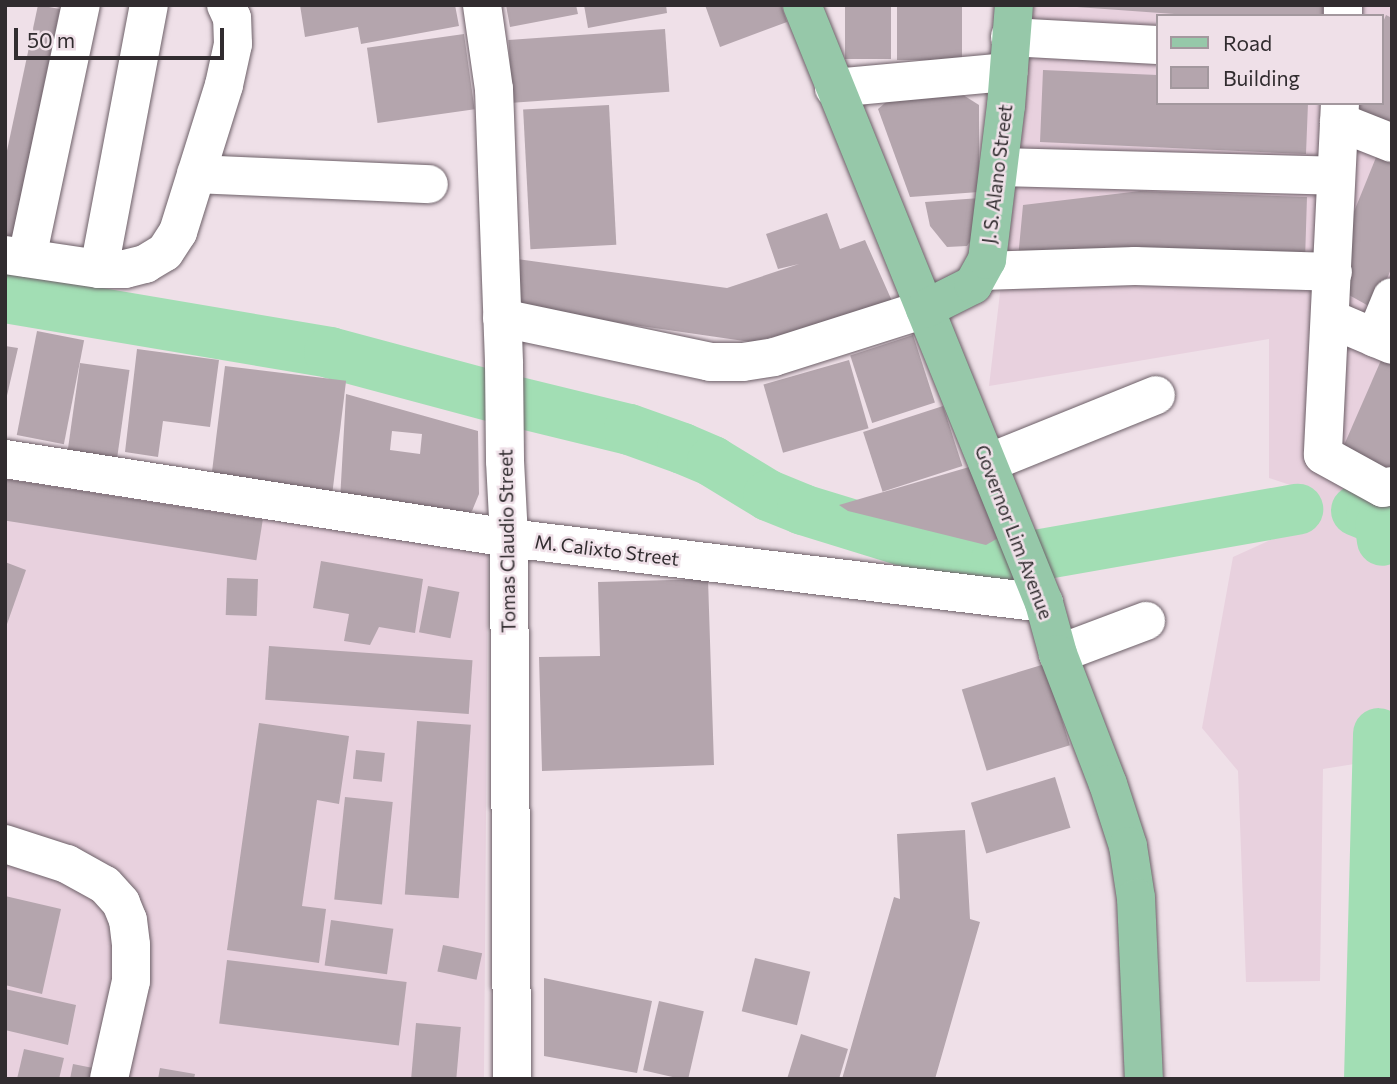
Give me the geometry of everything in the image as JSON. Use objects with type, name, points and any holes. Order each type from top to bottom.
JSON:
[{"type":"main road","name":"Governor Lim Avenue","points":[[802,5],[1038,589],[1058,654],[1108,784],[1128,846],[1136,898],[1144,1079]]},
{"type":"main road","name":"J. S. Alano Street","points":[[925,309],[973,285],[987,260],[1011,38]]},
{"type":"street","points":[[81,5],[16,257],[99,269],[145,264],[164,252],[178,232],[225,85],[233,44],[232,18],[226,5]]},
{"type":"street","points":[[99,269],[149,5]]},
{"type":"street","name":"Tomas Claudio Street","points":[[482,5],[494,89],[509,538],[512,1079]]},
{"type":"street","points":[[834,88],[1011,38],[1156,45]]},
{"type":"street","points":[[1392,143],[1339,113],[1323,455],[1383,488],[1392,486]]},
{"type":"street","points":[[999,167],[1336,176]]},
{"type":"street","points":[[196,174],[429,184]]},
{"type":"street","points":[[982,271],[1135,266],[1333,272]]},
{"type":"street","points":[[1331,319],[1383,342],[1392,297]]},
{"type":"street","points":[[502,318],[710,362],[743,362],[774,357],[925,309]]},
{"type":"street","points":[[988,463],[1156,395]]},
{"type":"street","name":"M. Calixto Street","points":[[5,460],[509,538],[1038,589]]},
{"type":"street","points":[[1058,654],[1146,621]]},
{"type":"street","points":[[5,844],[67,864],[105,885],[121,903],[128,920],[131,981],[109,1079]]},
{"type":"shaded area","points":[[1034,5],[1392,5],[1392,758],[1323,769],[1320,981],[1246,982],[1238,771],[1202,728],[1233,557],[1303,525],[1305,490],[1269,478],[1269,339],[989,386]]},
{"type":"shaded area","points":[[5,475],[488,551],[484,1079],[119,1079],[136,902],[5,836]]},
{"type":"shaded area","points":[[5,855],[118,908],[124,981],[102,1079],[5,1079]]},
{"type":"building","points":[[38,5],[60,9],[12,238],[5,237],[5,160]]},
{"type":"building","points":[[300,5],[455,5],[459,26],[361,44],[358,27],[305,37]]},
{"type":"building","points":[[506,5],[576,5],[578,14],[510,27]]},
{"type":"building","points":[[584,5],[666,5],[667,13],[588,28]]},
{"type":"building","points":[[705,5],[781,5],[787,22],[720,47]]},
{"type":"building","points":[[845,5],[891,5],[891,59],[845,59]]},
{"type":"building","points":[[897,5],[962,5],[962,60],[897,60]]},
{"type":"building","points":[[1049,5],[1323,5],[1323,14],[1174,14]]},
{"type":"building","points":[[1386,15],[1392,18],[1392,126],[1350,111],[1352,105],[1383,105],[1383,22]]},
{"type":"building","points":[[665,29],[669,92],[513,103],[508,40]]},
{"type":"building","points":[[464,34],[475,109],[378,123],[367,48]]},
{"type":"building","points":[[1043,70],[1156,75],[1156,105],[1308,105],[1306,154],[1040,142]]},
{"type":"building","points":[[960,93],[979,105],[979,192],[910,197],[878,109],[892,97]]},
{"type":"building","points":[[609,105],[616,245],[530,249],[523,110]]},
{"type":"building","points":[[1379,150],[1392,156],[1392,267],[1374,309],[1349,295],[1347,229]]},
{"type":"building","points":[[1140,191],[1307,197],[1305,260],[1017,269],[1023,205]]},
{"type":"building","points":[[980,198],[981,225],[967,246],[947,247],[930,226],[925,202]]},
{"type":"building","points":[[827,213],[840,249],[865,240],[892,301],[822,326],[751,342],[516,308],[517,259],[727,288],[799,264],[778,269],[766,234]]},
{"type":"building","points":[[37,331],[84,340],[64,444],[17,435]]},
{"type":"building","points":[[913,335],[935,403],[872,423],[850,355]]},
{"type":"building","points":[[5,346],[18,348],[6,400],[5,399]]},
{"type":"building","points":[[137,349],[219,360],[210,427],[163,421],[158,457],[125,452]]},
{"type":"building","points":[[1382,358],[1392,362],[1392,466],[1389,473],[1341,452]]},
{"type":"building","points":[[849,360],[869,428],[783,453],[763,385]]},
{"type":"building","points":[[80,363],[130,370],[117,458],[68,451]]},
{"type":"building","points":[[225,366],[346,381],[331,503],[210,488]]},
{"type":"building","points":[[346,394],[478,431],[479,494],[472,511],[467,514],[340,500]],"holes":[[[392,431],[422,434],[420,454],[390,450]]]},
{"type":"building","points":[[943,406],[962,466],[883,492],[863,432]]},
{"type":"building","points":[[976,465],[1000,537],[986,545],[848,511],[839,505]]},
{"type":"building","points":[[5,479],[263,520],[256,560],[5,521]]},
{"type":"building","points":[[321,561],[423,579],[415,633],[379,627],[370,645],[344,641],[349,614],[313,608]]},
{"type":"building","points":[[5,562],[26,570],[6,627],[5,627]]},
{"type":"building","points":[[227,578],[258,579],[257,616],[226,615]]},
{"type":"building","points":[[708,579],[714,765],[542,771],[539,657],[600,656],[598,582]]},
{"type":"building","points":[[428,586],[459,592],[450,638],[419,632]]},
{"type":"building","points":[[269,646],[473,660],[469,714],[265,700]]},
{"type":"building","points":[[1045,664],[1070,745],[987,771],[962,689]]},
{"type":"building","points":[[417,721],[471,725],[459,898],[405,895]]},
{"type":"building","points":[[259,723],[349,736],[339,804],[317,800],[302,906],[326,909],[319,963],[227,950]]},
{"type":"building","points":[[356,750],[385,753],[382,782],[353,779]]},
{"type":"building","points":[[1055,777],[1070,828],[986,853],[971,803]]},
{"type":"building","points":[[345,797],[393,802],[382,904],[334,899]]},
{"type":"building","points":[[965,830],[970,919],[980,922],[935,1079],[842,1079],[894,897],[900,899],[897,834]]},
{"type":"building","points":[[5,896],[61,909],[42,994],[5,985]]},
{"type":"building","points":[[331,920],[393,929],[387,974],[325,966]]},
{"type":"building","points":[[443,945],[482,953],[477,980],[437,971]]},
{"type":"building","points":[[755,958],[810,972],[797,1025],[742,1011]]},
{"type":"building","points":[[227,960],[407,982],[399,1046],[219,1024]]},
{"type":"building","points":[[544,978],[652,1001],[637,1073],[544,1056]]},
{"type":"building","points":[[5,989],[76,1005],[68,1045],[5,1030]]},
{"type":"building","points":[[659,1001],[704,1011],[688,1079],[643,1070]]},
{"type":"building","points":[[416,1023],[461,1027],[456,1079],[411,1079]]},
{"type":"building","points":[[801,1034],[848,1049],[839,1079],[787,1079]]},
{"type":"building","points":[[24,1049],[64,1058],[59,1079],[17,1079]]},
{"type":"building","points":[[73,1064],[93,1068],[91,1079],[70,1079]]},
{"type":"building","points":[[160,1068],[195,1074],[194,1079],[158,1079]]},
{"type":"waterway","points":[[5,297],[329,352],[493,396]]},
{"type":"waterway","points":[[514,401],[629,429],[682,448],[712,461],[768,495],[802,509],[955,556],[995,562],[1297,509]]},
{"type":"waterway","points":[[1356,510],[1371,516],[1380,526],[1382,540]]},
{"type":"waterway","points":[[1369,1079],[1378,733]]}]
